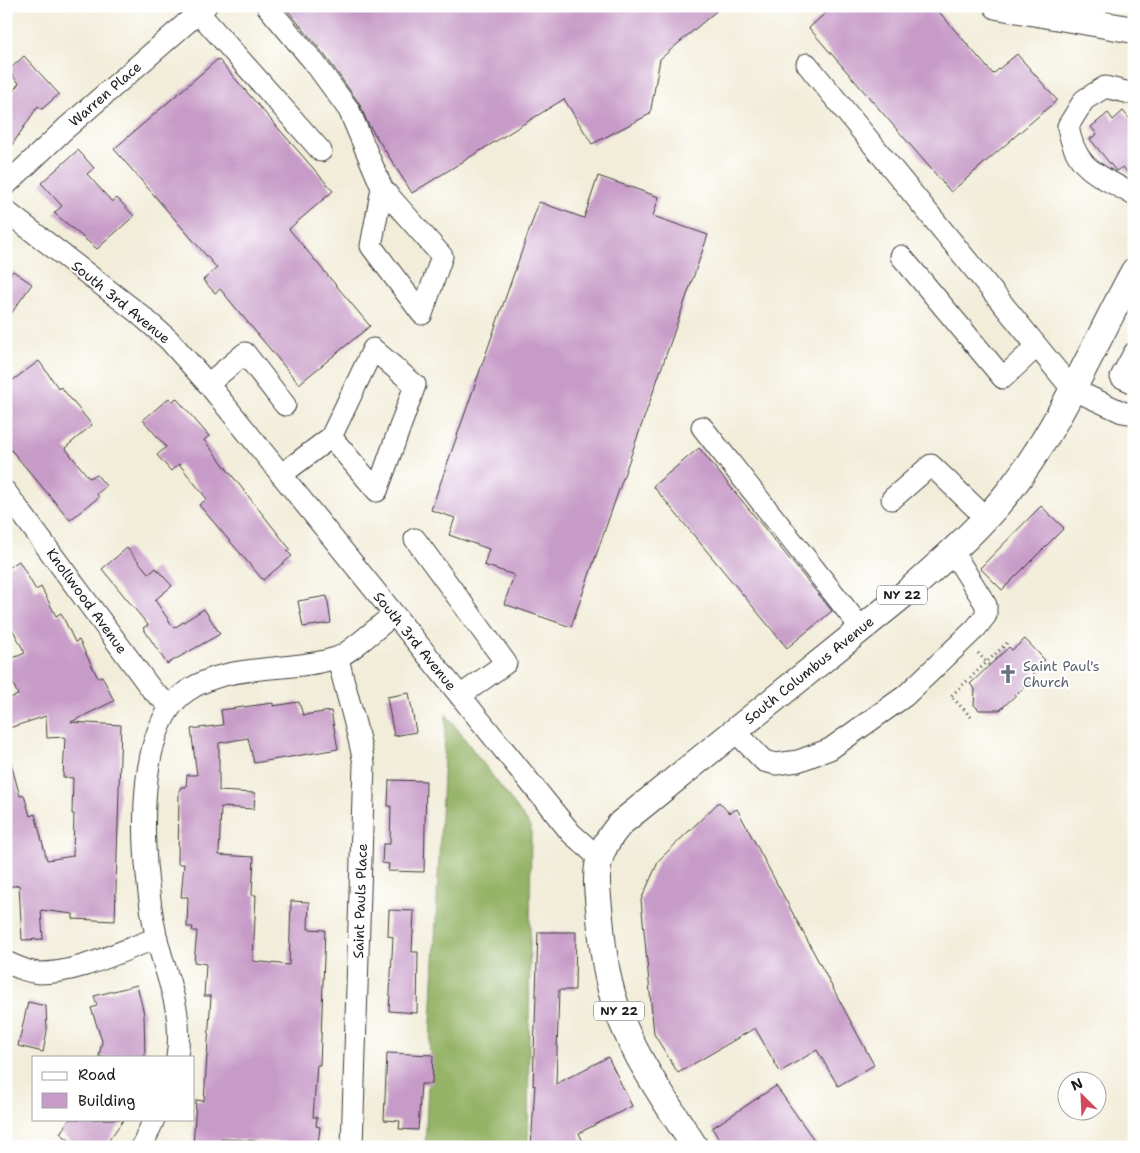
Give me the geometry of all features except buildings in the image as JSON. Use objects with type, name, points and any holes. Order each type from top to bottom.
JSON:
[{"type":"main road","points":[[997,6],[1090,14],[1134,30]]},
{"type":"main road","name":"South Columbus Avenue","points":[[598,857],[609,836],[621,823],[953,552],[1027,467],[1056,419],[1132,277]]},
{"type":"main road","name":"NY 22","points":[[598,857],[598,896],[603,953],[609,984],[635,1048],[695,1147]]},
{"type":"street","points":[[267,6],[314,62],[349,110],[382,188],[442,256],[422,314],[370,246],[382,188]]},
{"type":"street","points":[[203,9],[321,151]]},
{"type":"street","name":"Warren Place","points":[[6,184],[65,129],[203,9]]},
{"type":"street","points":[[807,64],[1072,388],[1128,413],[1134,394]]},
{"type":"street","points":[[1125,190],[1082,164],[1071,147],[1068,126],[1084,100],[1106,87],[1134,94]]},
{"type":"street","name":"South 3rd Avenue","points":[[6,211],[138,313],[169,340],[208,384],[571,833],[598,857]]},
{"type":"street","points":[[901,256],[1003,378],[1037,346]]},
{"type":"street","points":[[281,475],[331,437],[373,349],[416,385],[377,491],[331,437]]},
{"type":"street","points":[[208,384],[244,353],[285,405]]},
{"type":"street","points":[[1134,353],[1121,377],[1134,383]]},
{"type":"street","points":[[702,427],[862,628]]},
{"type":"street","points":[[892,499],[931,465],[985,517]]},
{"type":"street","name":"Knollwood Avenue","points":[[6,492],[152,690],[170,706]]},
{"type":"street","points":[[416,540],[506,663],[460,696]]},
{"type":"street","points":[[734,730],[764,761],[776,764],[798,762],[830,749],[905,696],[976,628],[986,615],[986,605],[953,552]]},
{"type":"street","points":[[177,1056],[179,1027],[176,998],[157,938],[147,886],[147,779],[152,745],[158,728],[170,706],[186,692],[211,678],[338,658],[393,615]]},
{"type":"street","name":"Saint Pauls Place","points":[[338,658],[346,696],[359,734],[364,764],[352,1147]]},
{"type":"street","points":[[6,962],[21,969],[37,973],[59,971],[81,966],[157,938]]},
{"type":"street","points":[[142,1147],[154,1120]]},
{"type":"path","points":[[970,717],[952,696],[1009,641]]},
{"type":"green space","points":[[446,714],[531,827],[528,1147],[425,1147]]},
{"type":"place","name":"Saint Paul's Church","points":[[1008,674]]}]
